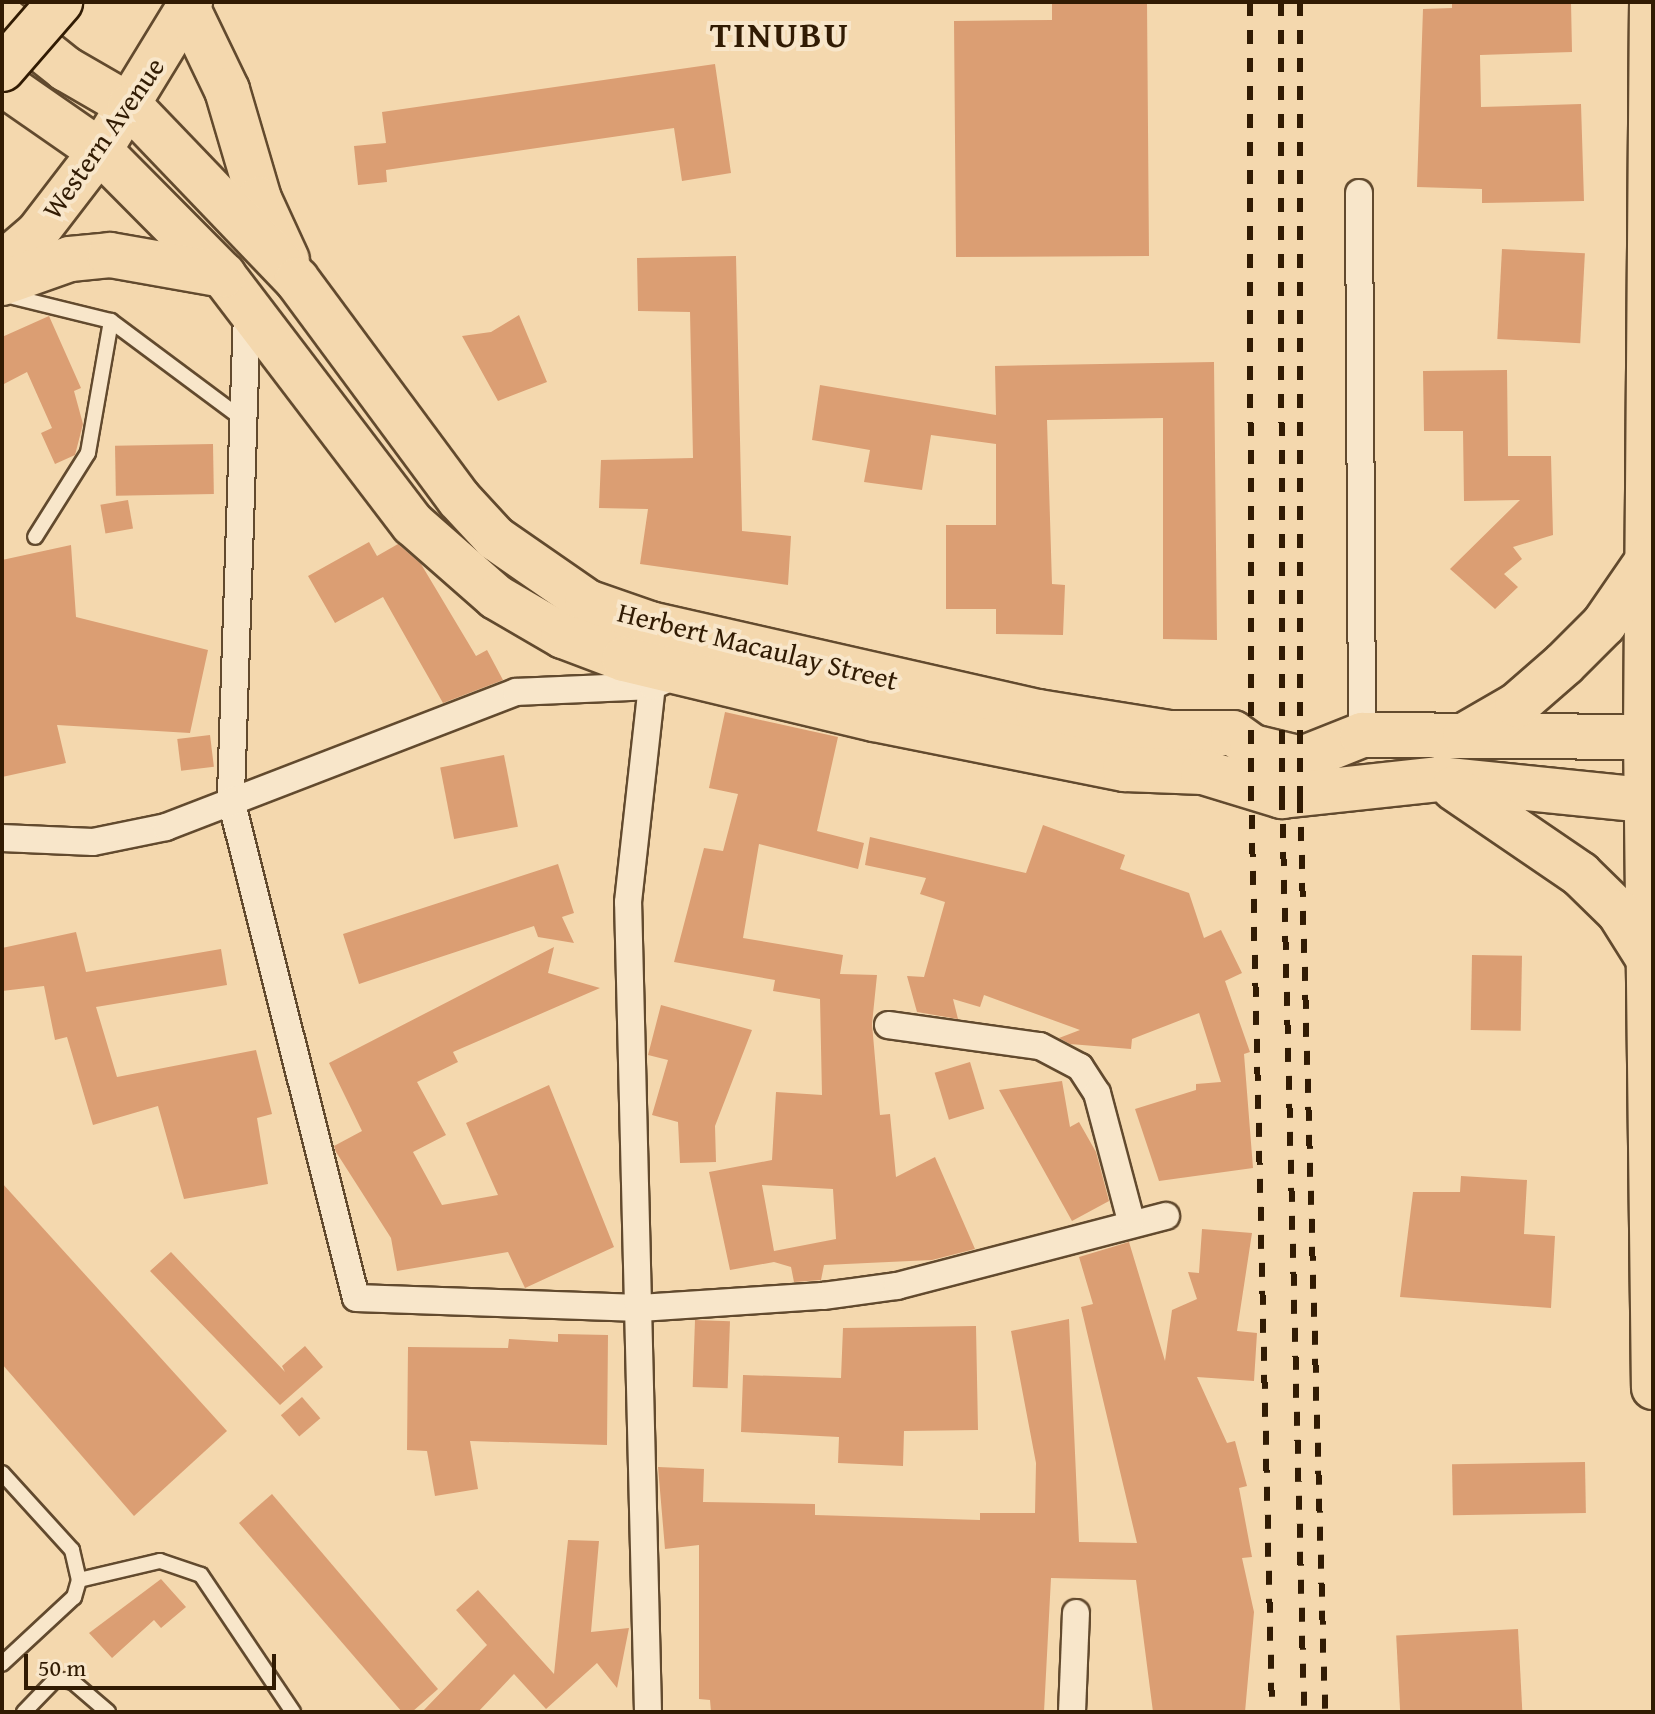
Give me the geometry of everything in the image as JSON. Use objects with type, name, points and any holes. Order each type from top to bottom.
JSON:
[{"type":"highway","points":[[2,69],[60,2]]},
{"type":"highway","points":[[190,6],[297,280]]},
{"type":"highway","name":"Herbert Macaulay Street","points":[[2,18],[66,69],[130,106],[297,280],[459,499],[495,538],[587,602],[650,624],[1038,712],[1169,733],[1233,733],[1283,757],[1302,759],[1362,735],[1649,737]]},
{"type":"highway","name":"Herbert Macaulay Street","points":[[2,83],[100,151],[223,275],[247,312],[345,427],[413,524],[448,558],[521,615],[563,636],[666,680],[1125,769],[1203,772],[1300,799],[1438,779],[1650,801]]},
{"type":"highway","points":[[2,283],[70,259],[110,255],[223,275]]},
{"type":"highway","points":[[1464,736],[1517,705],[1564,664],[1604,624],[1648,560]]},
{"type":"highway","points":[[1438,779],[1580,874],[1619,912],[1653,966]]},
{"type":"main road","points":[[1651,2],[1648,560],[1653,966],[1653,1388]]},
{"type":"main road","name":"Western Avenue","points":[[2,263],[37,233],[100,151],[190,6]]},
{"type":"street","points":[[1359,193],[1362,735]]},
{"type":"street","points":[[247,312],[241,418],[231,800],[356,1298],[640,1308],[897,1286],[1131,1221],[1166,1216]]},
{"type":"street","points":[[2,838],[93,842],[166,827],[516,692],[666,680],[628,902],[648,1712]]},
{"type":"street","points":[[888,1025],[1040,1046],[1080,1067],[1097,1093],[1131,1221]]},
{"type":"street","points":[[1072,1712],[1076,1613]]},
{"type":"lane","points":[[2,294],[111,321],[241,418]]},
{"type":"lane","points":[[35,537],[88,453],[111,321]]},
{"type":"lane","points":[[2,1473],[72,1550],[79,1580],[74,1597],[2,1664]]},
{"type":"lane","points":[[79,1580],[160,1561],[201,1575],[293,1712]]},
{"type":"lane","points":[[24,1712],[56,1679],[73,1682],[108,1712]]},
{"type":"building","points":[[1052,2],[1147,2],[1149,256],[956,257],[954,21],[1052,20]]},
{"type":"building","points":[[1452,2],[1571,2],[1572,52],[1480,55],[1481,107],[1581,104],[1584,201],[1482,203],[1482,189],[1417,187],[1423,9],[1452,8]]},
{"type":"building","points":[[715,64],[731,173],[682,181],[674,128],[386,170],[387,182],[358,185],[354,146],[386,143],[382,112]]},
{"type":"building","points":[[1502,249],[1585,253],[1580,343],[1497,339]]},
{"type":"building","points":[[736,256],[742,531],[791,536],[788,585],[640,564],[648,509],[599,508],[601,460],[693,458],[690,312],[638,311],[637,258]]},
{"type":"building","points":[[519,315],[547,382],[498,401],[462,336],[491,332]]},
{"type":"building","points":[[49,316],[81,388],[74,391],[83,424],[75,455],[55,464],[41,433],[52,428],[27,372],[2,385],[2,337]]},
{"type":"building","points":[[1214,362],[1217,640],[1163,639],[1163,418],[1047,420],[1052,584],[1065,585],[1063,635],[996,634],[996,609],[946,609],[946,525],[996,525],[996,444],[931,435],[922,490],[864,482],[870,450],[812,440],[820,385],[996,415],[995,366]]},
{"type":"building","points":[[1507,370],[1508,456],[1551,456],[1553,535],[1513,547],[1522,559],[1504,574],[1518,587],[1495,609],[1450,569],[1520,500],[1464,501],[1463,431],[1424,431],[1423,371]]},
{"type":"building","points":[[213,444],[214,494],[116,496],[115,446]]},
{"type":"building","points":[[128,500],[133,529],[105,533],[100,505]]},
{"type":"building","points":[[369,542],[377,556],[398,544],[421,564],[476,656],[487,650],[503,680],[443,703],[383,597],[335,623],[308,576]]},
{"type":"building","points":[[71,545],[76,617],[208,650],[190,733],[57,725],[66,763],[2,777],[2,560]]},
{"type":"building","points":[[725,712],[838,737],[817,831],[864,843],[858,869],[759,844],[743,938],[843,955],[840,974],[877,975],[872,1024],[880,1115],[890,1114],[896,1177],[935,1157],[975,1249],[932,1260],[824,1265],[821,1280],[794,1282],[791,1267],[774,1262],[730,1270],[709,1172],[772,1160],[776,1092],[822,1095],[820,999],[773,991],[775,980],[674,962],[704,848],[723,851],[738,794],[709,788]],"holes":[[[762,1185],[833,1189],[836,1239],[774,1251]]]},
{"type":"building","points":[[210,735],[214,767],[181,771],[177,739]]},
{"type":"building","points":[[504,755],[518,827],[454,839],[440,767]]},
{"type":"building","points":[[1043,825],[1125,855],[1120,869],[1189,893],[1204,938],[1221,930],[1242,973],[1225,981],[1250,1052],[1244,1054],[1253,1168],[1159,1181],[1135,1109],[1196,1090],[1196,1084],[1221,1082],[1199,1013],[1132,1039],[1131,1049],[1070,1044],[1059,1038],[1080,1030],[984,995],[980,1007],[953,999],[958,1019],[917,1012],[907,976],[924,977],[945,902],[920,894],[926,878],[865,865],[870,837],[1026,873]]},
{"type":"building","points":[[558,864],[574,913],[562,917],[574,943],[538,937],[534,926],[359,984],[343,934]]},
{"type":"building","points":[[76,932],[86,972],[221,949],[227,985],[96,1007],[117,1077],[256,1050],[272,1114],[257,1118],[268,1184],[184,1199],[158,1106],[93,1125],[67,1037],[55,1040],[44,986],[2,991],[2,948]]},
{"type":"building","points":[[554,947],[548,973],[600,988],[453,1052],[458,1062],[417,1082],[446,1135],[413,1152],[442,1205],[498,1195],[466,1123],[549,1085],[614,1247],[525,1288],[508,1252],[397,1271],[391,1238],[334,1146],[362,1131],[329,1063]]},
{"type":"building","points":[[1472,955],[1522,956],[1521,1031],[1471,1030]]},
{"type":"building","points":[[661,1005],[752,1030],[715,1126],[716,1162],[680,1163],[678,1122],[652,1115],[668,1060],[648,1055]]},
{"type":"building","points":[[970,1062],[984,1109],[949,1120],[935,1073]]},
{"type":"building","points":[[1062,1081],[1070,1127],[1079,1122],[1096,1152],[1109,1201],[1072,1221],[999,1090]]},
{"type":"building","points":[[1461,1176],[1527,1180],[1524,1234],[1555,1236],[1551,1308],[1400,1297],[1413,1192],[1460,1192]]},
{"type":"building","points":[[2,1183],[227,1431],[134,1516],[2,1364]]},
{"type":"building","points":[[1202,1229],[1252,1233],[1237,1331],[1257,1333],[1254,1381],[1197,1377],[1227,1443],[1235,1441],[1247,1486],[1239,1488],[1252,1557],[1242,1558],[1254,1612],[1245,1712],[1153,1712],[1136,1580],[1051,1578],[1044,1712],[711,1712],[710,1700],[699,1699],[699,1545],[665,1549],[658,1467],[704,1469],[703,1502],[815,1504],[815,1515],[980,1520],[980,1513],[1035,1513],[1036,1463],[1011,1331],[1069,1319],[1079,1542],[1137,1543],[1081,1307],[1093,1304],[1079,1257],[1129,1242],[1165,1361],[1172,1310],[1197,1299],[1188,1272],[1199,1273]]},
{"type":"building","points":[[171,1252],[285,1372],[282,1366],[305,1346],[323,1367],[280,1405],[150,1271]]},
{"type":"building","points":[[695,1320],[730,1321],[728,1388],[693,1387]]},
{"type":"building","points":[[976,1326],[978,1430],[904,1431],[903,1466],[838,1463],[839,1437],[741,1432],[743,1375],[841,1378],[843,1328]]},
{"type":"building","points":[[558,1334],[608,1335],[607,1445],[470,1441],[478,1489],[435,1496],[427,1451],[407,1450],[408,1347],[508,1348],[509,1339],[558,1342]]},
{"type":"building","points":[[302,1397],[320,1418],[299,1437],[281,1415]]},
{"type":"building","points":[[1585,1462],[1586,1513],[1453,1515],[1452,1464]]},
{"type":"building","points":[[272,1494],[438,1689],[412,1712],[402,1712],[239,1523]]},
{"type":"building","points":[[568,1540],[599,1541],[591,1632],[629,1628],[617,1688],[597,1663],[546,1709],[514,1674],[478,1712],[422,1712],[487,1645],[456,1610],[478,1590],[554,1674]]},
{"type":"building","points":[[161,1579],[186,1607],[161,1628],[154,1620],[112,1658],[89,1633]]},
{"type":"building","points":[[1518,1629],[1522,1712],[1400,1712],[1396,1635]]},
{"type":"railway","points":[[1250,2],[1251,787],[1272,1712]]},
{"type":"railway","points":[[1281,2],[1282,796],[1304,1712]]},
{"type":"railway","points":[[1300,2],[1300,799],[1325,1712]]},
{"type":"district","name":"TINUBU","points":[[780,34]]}]
